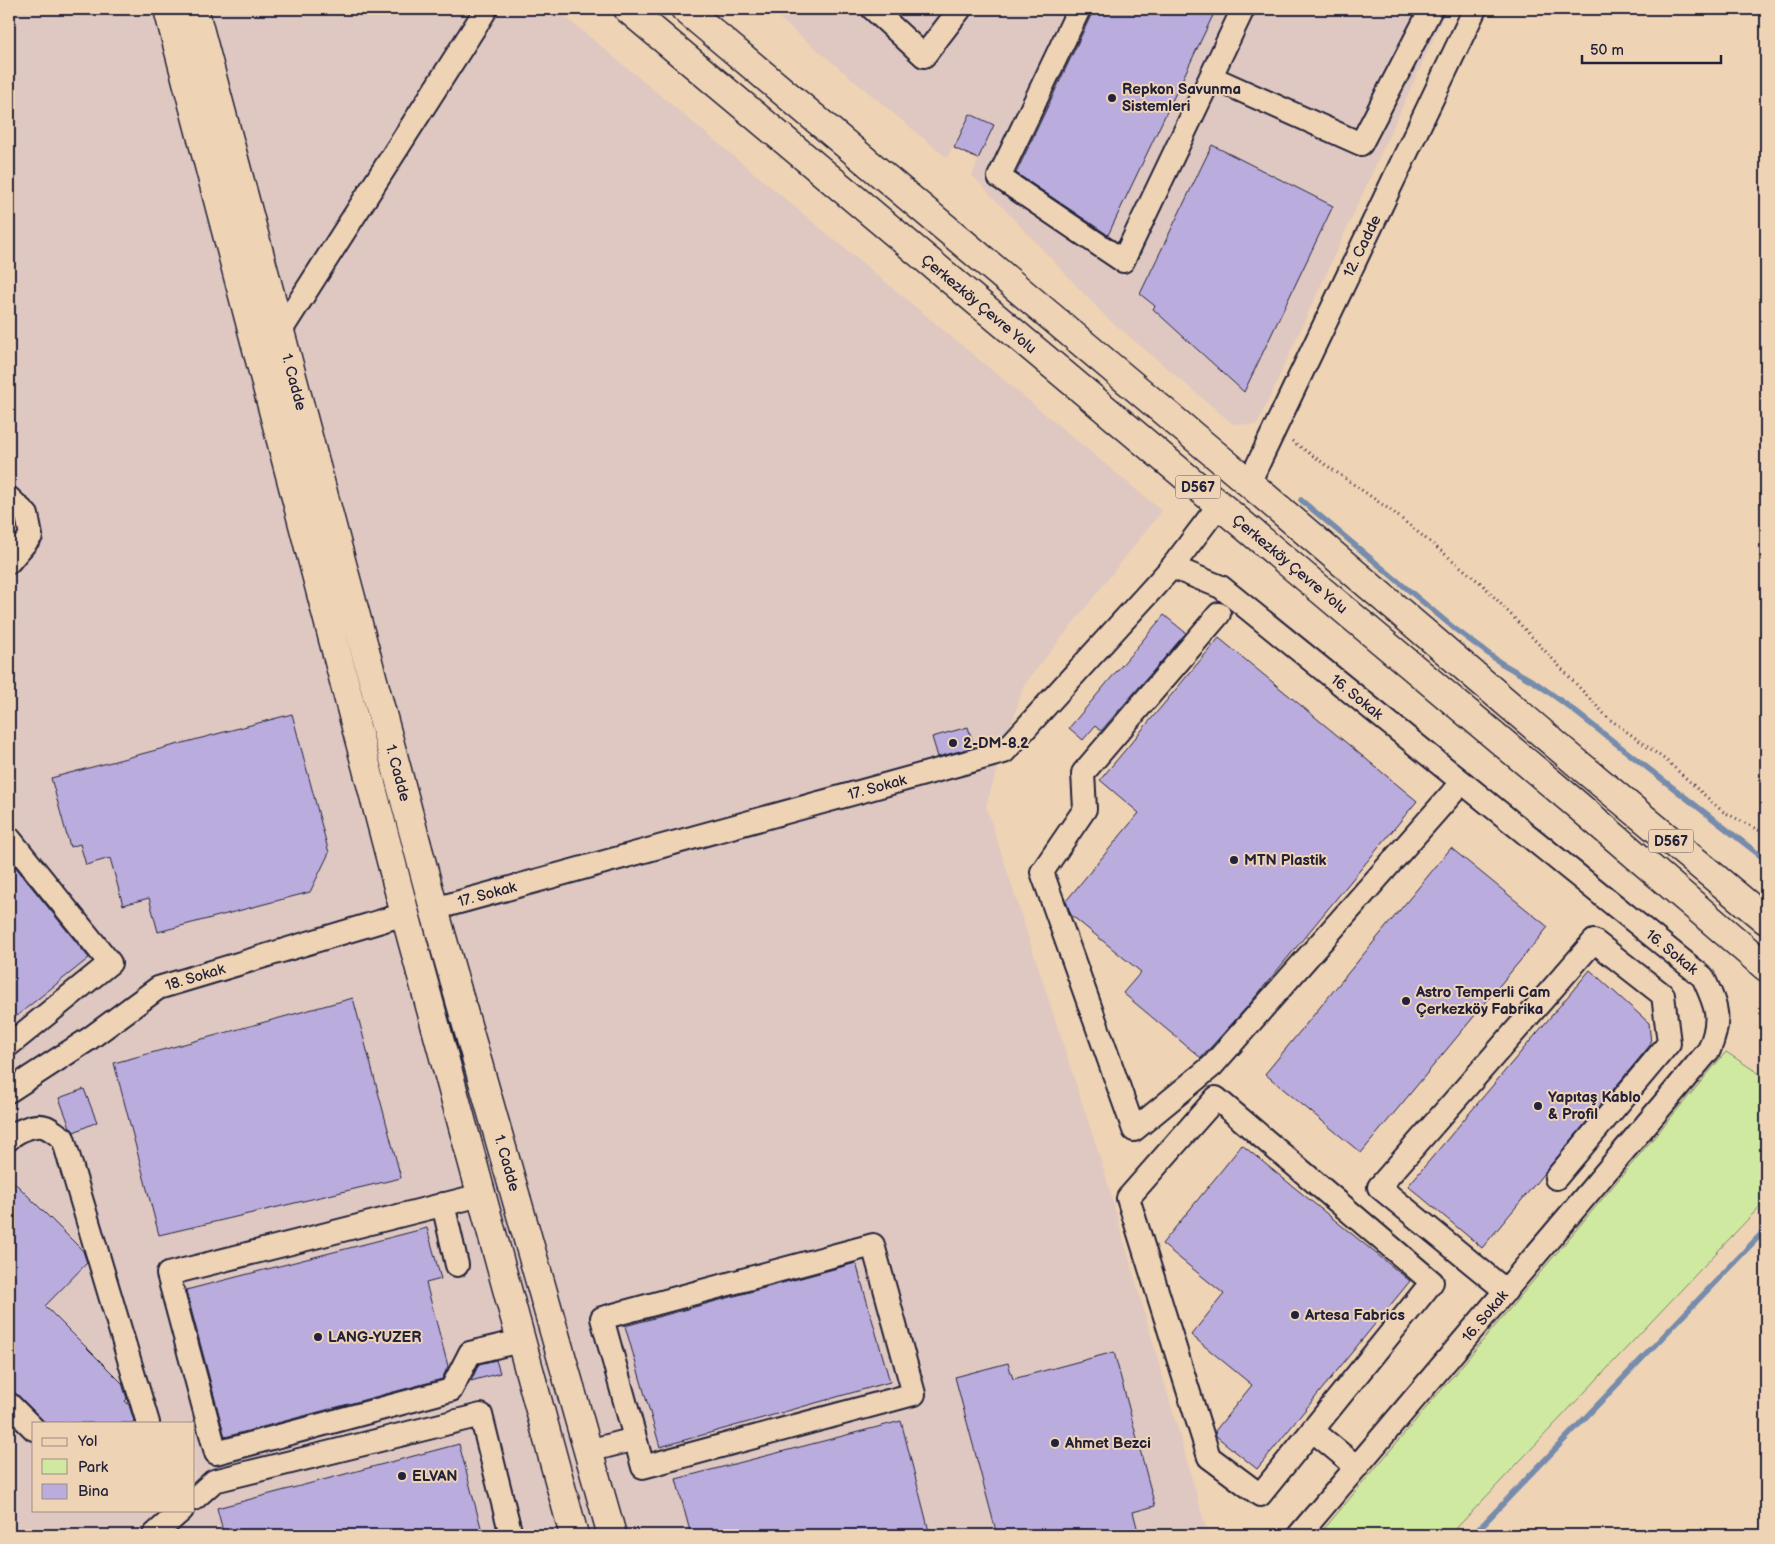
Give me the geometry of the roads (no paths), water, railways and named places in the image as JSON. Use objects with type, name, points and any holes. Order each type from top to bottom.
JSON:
[{"type":"main road","name":"1. Cadde","points":[[168,9],[405,914],[574,1535]]},
{"type":"main road","name":"1. Cadde","points":[[194,9],[434,908],[612,1535]]},
{"type":"main road","name":"Çerkezköy Çevre Yolu","points":[[628,9],[1568,798],[1766,967]]},
{"type":"main road","name":"D567","points":[[685,9],[1249,483],[1576,762],[1766,920]]},
{"type":"street","points":[[873,9],[924,56],[960,9]]},
{"type":"street","points":[[1079,9],[998,177],[1123,262],[1243,9]]},
{"type":"street","points":[[1211,77],[1362,144],[1431,9]]},
{"type":"street","name":"12. Cadde","points":[[1249,483],[1475,9]]},
{"type":"street","points":[[280,332],[485,11]]},
{"type":"street","points":[[9,498],[27,515],[31,536],[9,562]]},
{"type":"street","name":"17. Sokak","points":[[434,908],[1004,752],[1172,568],[1219,506]]},
{"type":"street","name":"16. Sokak","points":[[1172,568],[1221,588],[1703,977],[1713,998],[1717,1018],[1715,1034],[1709,1050],[1299,1535]]},
{"type":"street","points":[[1219,614],[1082,773],[1085,809],[1042,872],[1134,1130],[1212,1066],[1462,782]]},
{"type":"street","points":[[9,838],[110,963],[9,1045]]},
{"type":"street","name":"18. Sokak","points":[[9,1091],[89,1039],[158,988],[405,914]]},
{"type":"street","points":[[1506,1290],[1379,1187],[1594,941],[1663,995],[1669,1043],[1696,1065]]},
{"type":"street","points":[[1556,1178],[1669,1043]]},
{"type":"street","points":[[1216,1098],[1432,1282],[1312,1430],[1260,1495],[1209,1457],[1128,1198],[1216,1098]]},
{"type":"street","points":[[9,1139],[12,1135],[31,1127],[44,1127],[63,1138],[148,1422]]},
{"type":"street","points":[[481,1195],[168,1274],[216,1453],[451,1390],[470,1354],[520,1341]]},
{"type":"street","points":[[443,1204],[458,1265]]},
{"type":"street","points":[[873,1244],[914,1394],[643,1467],[635,1439],[602,1318],[873,1244]]},
{"type":"street","points":[[9,1404],[32,1427]]},
{"type":"street","points":[[195,1498],[214,1481],[481,1416],[511,1535]]},
{"type":"street","points":[[1312,1430],[1357,1467]]},
{"type":"street","points":[[588,1451],[635,1439]]},
{"type":"street","points":[[154,1535],[180,1512]]},
{"type":"waterway","points":[[1301,500],[1455,629],[1501,663],[1536,683],[1564,703],[1766,860]]},
{"type":"waterway","points":[[1473,1535],[1766,1229]]},
{"type":"place","name":"Repkon Savunma Sistemleri","points":[[1112,98]]},
{"type":"place","name":"2-DM-8.2","points":[[953,743]]},
{"type":"place","name":"MTN Plastik","points":[[1234,860]]},
{"type":"place","name":"Astro Temperli Cam Çerkezköy Fabrika","points":[[1406,1001]]},
{"type":"place","name":"Yapıtaş Kablo & Profil","points":[[1538,1106]]},
{"type":"place","name":"Artesa Fabrics","points":[[1295,1315]]},
{"type":"place","name":"LANG-YUZER","points":[[318,1337]]},
{"type":"place","name":"Ahmet Bezci","points":[[1055,1443]]},
{"type":"place","name":"ELVAN","points":[[402,1476]]}]
